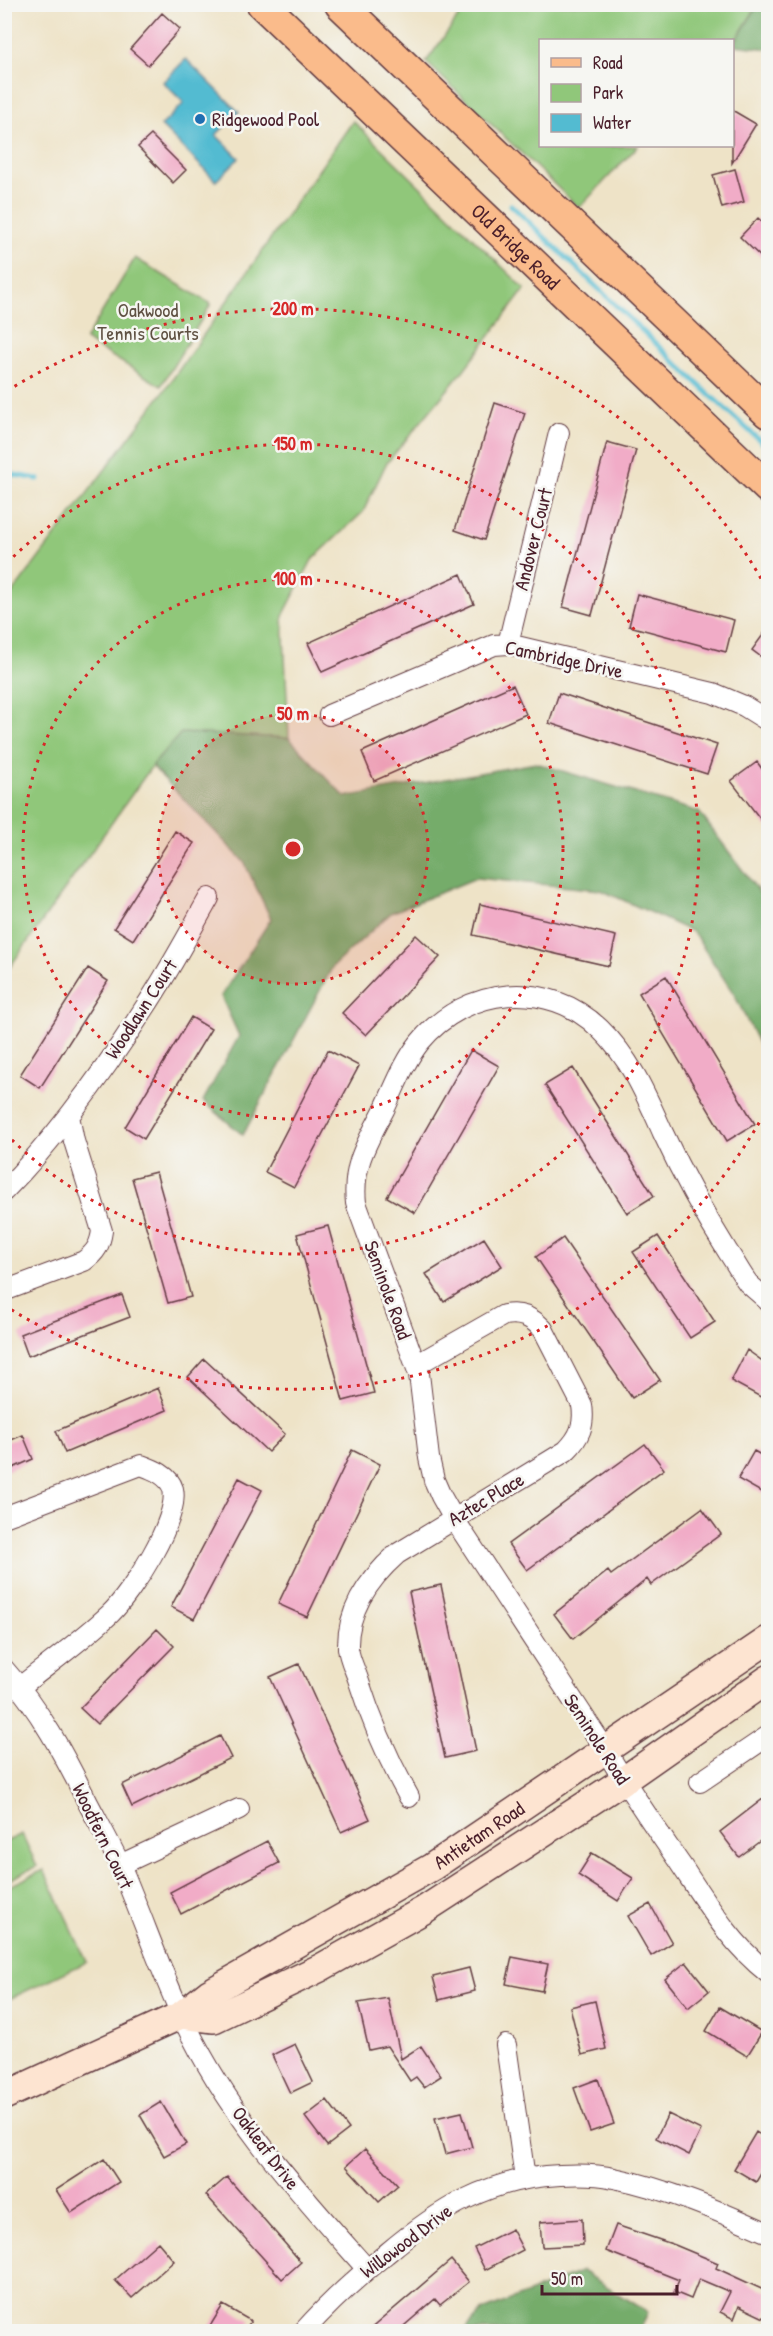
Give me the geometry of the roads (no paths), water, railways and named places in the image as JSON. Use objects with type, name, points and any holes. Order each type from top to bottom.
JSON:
[{"type":"main road","name":"Old Bridge Road","points":[[262,4],[768,488]]},
{"type":"main road","points":[[340,4],[768,413]]},
{"type":"street","name":"Andover Court","points":[[508,644],[559,434]]},
{"type":"street","name":"Cambridge Drive","points":[[329,715],[494,645],[508,644],[713,693],[744,706],[768,721]]},
{"type":"street","name":"Woodlawn Court","points":[[4,1191],[29,1166],[69,1116],[145,1009],[209,898]]},
{"type":"street","name":"Seminole Road","points":[[768,1301],[748,1282],[712,1227],[680,1169],[634,1072],[618,1048],[599,1028],[576,1011],[557,1001],[535,996],[493,997],[455,1012],[420,1042],[410,1057],[357,1166],[354,1184],[356,1203],[416,1365],[434,1480],[454,1518],[624,1780],[717,1918],[740,1948],[768,1973]]},
{"type":"street","points":[[4,1291],[84,1261],[94,1254],[100,1242],[102,1231],[74,1141],[69,1116]]},
{"type":"street","name":"Aztec Place","points":[[409,1797],[376,1730],[348,1650],[350,1628],[356,1606],[366,1586],[380,1568],[397,1554],[566,1450],[577,1440],[584,1418],[582,1405],[543,1329],[525,1315],[504,1315],[416,1365]]},
{"type":"street","points":[[4,1517],[141,1465],[154,1469],[165,1477],[173,1489],[171,1513],[167,1524],[150,1558],[130,1589],[111,1613],[20,1687]]},
{"type":"street","name":"Antietam Road","points":[[4,2096],[181,2015],[209,1993],[432,1867],[768,1640]]},
{"type":"street","name":"Woodfern Court","points":[[4,1669],[40,1715],[62,1752],[120,1865],[181,2015]]},
{"type":"street","name":"Antietam Road","points":[[181,2015],[214,2019],[320,1968],[424,1910],[624,1780],[768,1679]]},
{"type":"street","points":[[700,1782],[768,1737]]},
{"type":"street","points":[[120,1865],[239,1809]]},
{"type":"street","name":"Oakleaf Drive","points":[[181,2015],[216,2079],[252,2135],[286,2178],[367,2269]]},
{"type":"street","points":[[506,2045],[525,2178]]},
{"type":"street","name":"Willowood Drive","points":[[303,2331],[367,2269],[439,2212],[492,2187],[525,2178],[581,2174],[613,2177],[723,2213],[768,2233]]},
{"type":"water","name":"Ridgewood Pool","points":[[186,59],[239,112],[216,135],[239,158],[216,181],[161,126],[184,103],[163,82]]},
{"type":"waterway","points":[[511,205],[768,448]]},
{"type":"waterway","points":[[4,473],[38,479]]},
{"type":"place","name":"Ridgewood Pool","points":[[200,119]]},
{"type":"park label","name":"Oakwood Tennis Courts","points":[[148,322]]}]
